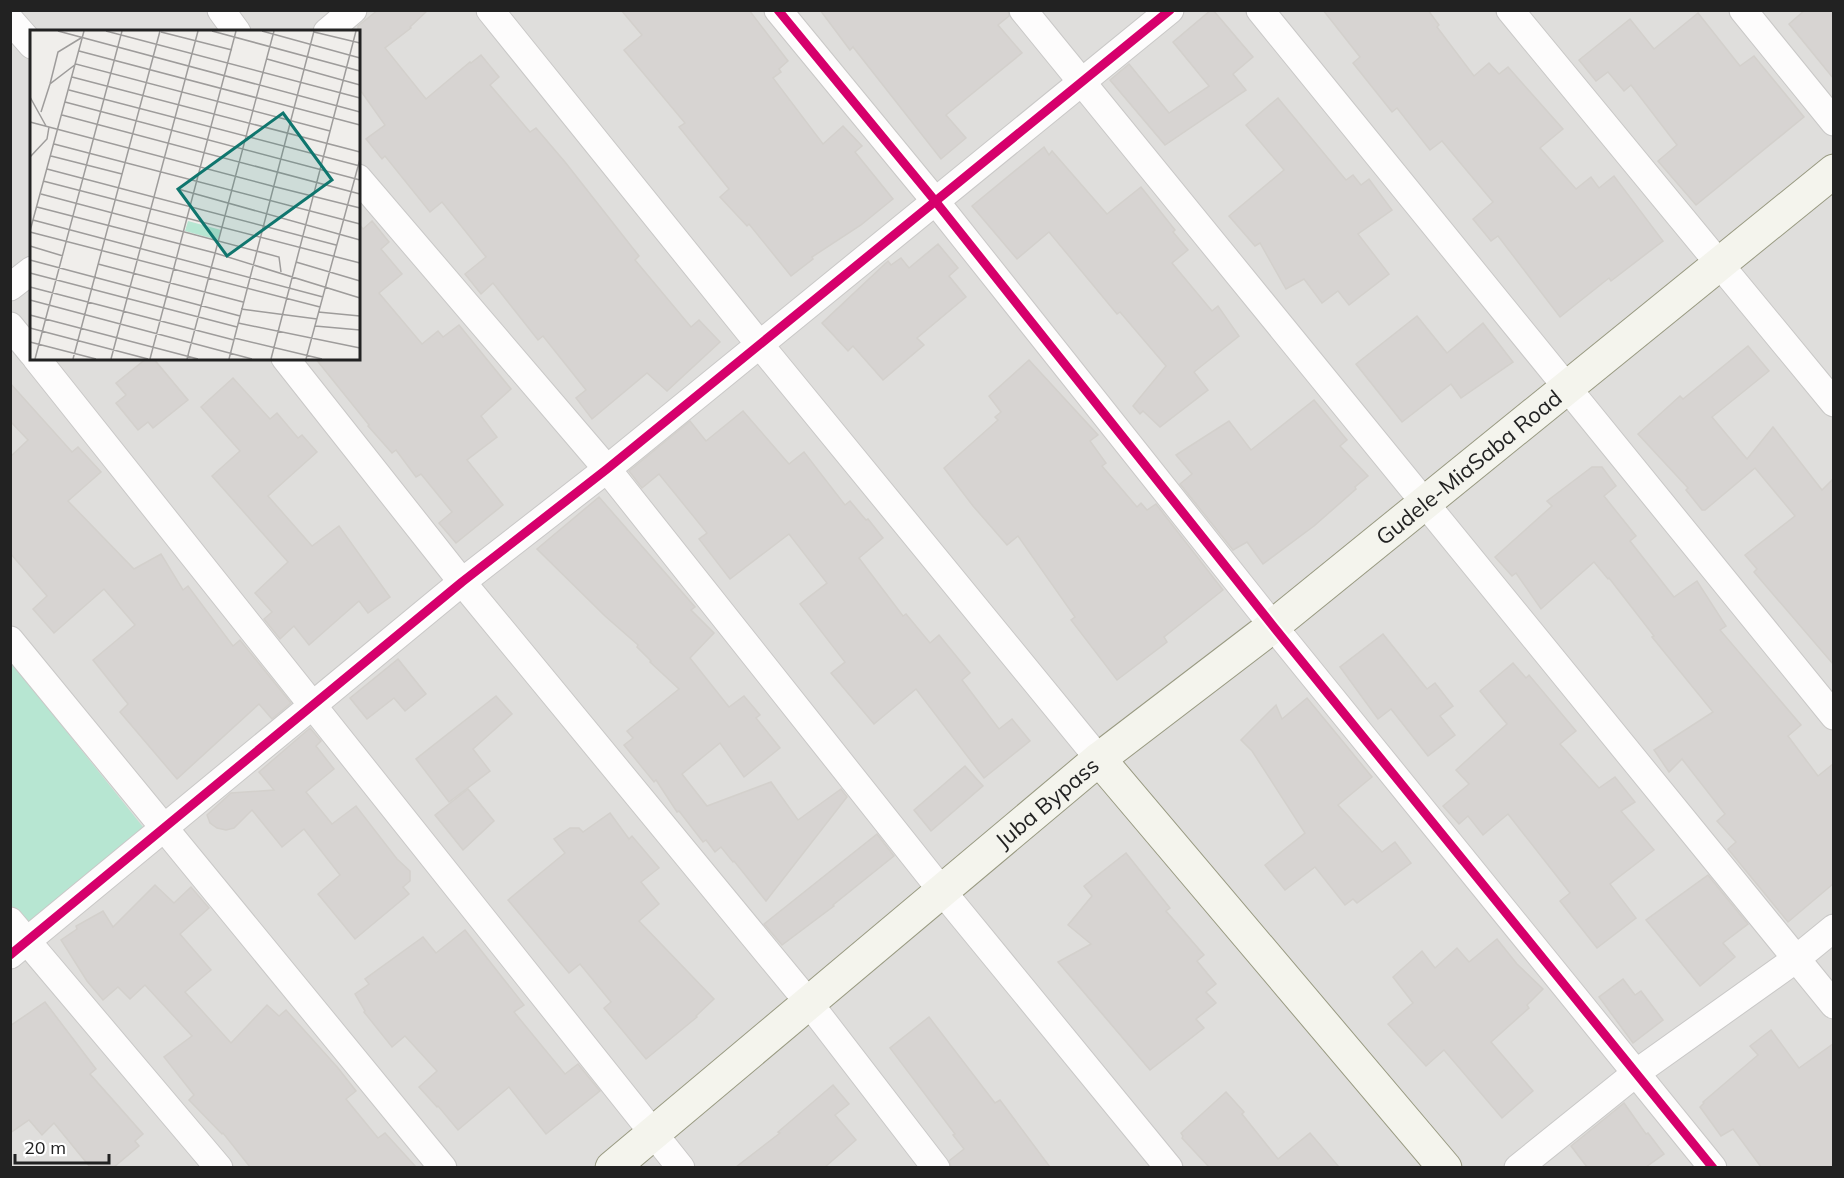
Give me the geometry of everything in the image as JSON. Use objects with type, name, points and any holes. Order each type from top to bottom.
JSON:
[{"type":"main road","name":"Gudele-MiaSaba Road","points":[[1099,759],[1273,626],[1833,171]]},
{"type":"main road","name":"Juba Bypass","points":[[612,1167],[1099,759],[1444,1167]]},
{"type":"street","points":[[221,10],[236,30]]},
{"type":"street","points":[[329,30],[353,10]]},
{"type":"street","points":[[490,10],[760,345],[1099,759]]},
{"type":"street","points":[[778,10],[936,202],[1273,626],[1713,1167]]},
{"type":"street","points":[[1023,10],[1833,1005]]},
{"type":"street","points":[[219,1167],[16,939],[165,828],[462,582],[607,469],[1170,10]]},
{"type":"street","points":[[1260,10],[1833,716]]},
{"type":"street","points":[[1510,10],[1833,403]]},
{"type":"street","points":[[1743,10],[1833,122]]},
{"type":"street","points":[[10,20],[30,43]]},
{"type":"street","points":[[360,180],[607,469],[942,891],[1169,1167]]},
{"type":"street","points":[[10,287],[30,272]]},
{"type":"street","points":[[10,326],[30,351]]},
{"type":"street","points":[[38,360],[681,1167]]},
{"type":"street","points":[[287,360],[462,582],[809,1003],[936,1167]]},
{"type":"street","points":[[10,640],[443,1167]]},
{"type":"street","points":[[1518,1167],[1636,1073],[1796,959],[1833,928]]},
{"type":"shaded area","points":[[11,11],[1833,11],[1833,1167],[11,1167]]},
{"type":"green space","points":[[10,661],[147,832],[28,927],[11,905]]},
{"type":"building","points":[[378,10],[428,10],[411,28],[385,48],[426,99],[481,55],[499,77],[490,85],[530,132],[536,128],[565,162],[639,256],[635,260],[691,327],[699,320],[720,342],[667,391],[647,373],[592,419],[576,398],[586,390],[543,336],[538,340],[493,283],[481,294],[465,274],[486,257],[442,202],[430,212],[385,156],[382,159],[366,139],[385,125],[360,90],[360,30],[358,26]]},
{"type":"building","points":[[621,10],[749,10],[788,61],[779,69],[781,72],[773,78],[823,144],[843,126],[862,146],[855,152],[893,199],[861,225],[812,257],[813,259],[791,276],[749,224],[747,226],[720,197],[729,189],[679,127],[685,123],[624,50],[642,35]]},
{"type":"building","points":[[820,10],[1008,10],[1009,16],[998,25],[1022,53],[946,115],[966,138],[941,159],[853,47],[850,50]]},
{"type":"building","points":[[1211,10],[1253,57],[1233,74],[1246,90],[1165,145],[1110,80],[1129,64],[1169,113],[1209,86],[1173,42]]},
{"type":"building","points":[[1323,10],[1428,10],[1439,25],[1437,27],[1474,76],[1489,63],[1499,74],[1508,67],[1563,129],[1540,148],[1576,189],[1591,177],[1599,188],[1614,176],[1663,241],[1611,281],[1609,278],[1560,317],[1498,236],[1491,241],[1473,219],[1493,202],[1442,141],[1430,150],[1397,108],[1392,112],[1353,63],[1360,57]]},
{"type":"building","points":[[1805,10],[1833,10],[1833,78],[1789,24]]},
{"type":"building","points":[[1698,13],[1740,66],[1754,56],[1804,117],[1696,205],[1658,161],[1677,145],[1631,85],[1624,91],[1608,72],[1596,81],[1579,60],[1630,19],[1654,49]]},
{"type":"building","points":[[1278,98],[1346,180],[1353,175],[1361,185],[1369,179],[1392,210],[1358,234],[1389,274],[1349,305],[1338,291],[1322,303],[1304,279],[1286,289],[1260,243],[1255,246],[1229,216],[1284,170],[1246,125]]},
{"type":"building","points":[[1044,147],[1049,155],[1052,151],[1107,214],[1141,187],[1188,250],[1172,263],[1212,311],[1218,306],[1239,336],[1194,372],[1208,390],[1160,427],[1143,411],[1140,414],[1133,406],[1166,366],[1120,312],[1117,314],[1049,232],[1017,259],[972,206]]},
{"type":"building","points":[[372,221],[389,242],[381,249],[402,274],[379,293],[422,344],[438,331],[443,337],[459,325],[511,389],[481,416],[497,437],[467,460],[503,505],[456,543],[439,523],[452,512],[421,474],[416,477],[396,450],[392,453],[317,360],[360,360],[360,225],[363,229]]},
{"type":"building","points":[[938,244],[958,268],[949,276],[966,297],[917,338],[924,345],[883,380],[853,346],[848,351],[822,323],[888,261],[891,265],[901,258],[909,268]]},
{"type":"building","points":[[1417,316],[1447,353],[1483,323],[1513,362],[1461,398],[1451,384],[1402,422],[1356,364]]},
{"type":"building","points":[[1748,346],[1769,371],[1712,417],[1747,459],[1773,427],[1822,490],[1833,479],[1833,664],[1754,572],[1757,569],[1745,555],[1795,516],[1755,468],[1705,510],[1702,510],[1686,490],[1688,488],[1638,434],[1680,396],[1683,399]]},
{"type":"building","points":[[145,360],[155,360],[188,400],[153,428],[148,422],[138,430],[116,403],[126,395],[116,383]]},
{"type":"building","points":[[1029,360],[1098,435],[1090,441],[1106,463],[1102,466],[1137,507],[1141,503],[1147,510],[1156,504],[1223,590],[1164,637],[1167,642],[1117,680],[1071,620],[1075,617],[1018,536],[1007,545],[944,468],[998,420],[995,417],[1001,412],[989,396]]},
{"type":"building","points":[[233,378],[270,419],[277,413],[298,438],[302,435],[317,452],[268,496],[312,546],[339,526],[390,597],[368,613],[359,601],[309,645],[294,626],[280,639],[264,619],[272,612],[255,593],[288,562],[212,476],[240,451],[201,407]]},
{"type":"building","points":[[10,383],[72,452],[78,447],[101,472],[68,501],[134,569],[161,554],[183,590],[188,586],[233,646],[240,640],[291,703],[272,719],[259,704],[177,779],[120,712],[128,704],[93,660],[135,625],[104,589],[54,633],[33,609],[47,596],[10,553],[10,457],[28,440],[10,421]]},
{"type":"building","points":[[1314,400],[1347,440],[1340,446],[1368,476],[1314,526],[1263,564],[1247,542],[1233,550],[1180,484],[1192,474],[1176,455],[1229,421],[1251,450]]},
{"type":"building","points":[[743,411],[789,464],[804,452],[845,505],[850,501],[866,520],[868,519],[883,538],[859,558],[903,616],[906,614],[930,643],[939,635],[970,673],[962,680],[999,729],[1012,719],[1030,741],[984,778],[916,689],[874,724],[831,673],[845,662],[800,604],[827,583],[789,534],[730,579],[699,539],[707,533],[659,474],[642,488],[629,471],[690,421],[706,441]]},
{"type":"building","points":[[1592,467],[1602,467],[1616,486],[1604,496],[1636,536],[1630,541],[1674,597],[1697,581],[1726,626],[1720,630],[1801,725],[1788,736],[1818,776],[1833,764],[1833,884],[1788,922],[1728,849],[1736,842],[1717,821],[1725,814],[1682,759],[1669,772],[1654,750],[1713,712],[1652,637],[1654,636],[1609,578],[1594,562],[1541,609],[1516,573],[1512,576],[1495,557],[1552,506],[1547,501]]},
{"type":"building","points":[[599,497],[695,607],[691,610],[714,633],[690,658],[729,707],[744,696],[760,715],[756,718],[780,748],[744,777],[720,743],[682,774],[707,806],[771,782],[798,820],[841,789],[847,797],[766,901],[721,847],[715,852],[706,840],[703,842],[679,811],[677,812],[656,780],[654,782],[624,745],[633,738],[627,731],[679,689],[650,662],[637,647],[638,645],[537,549]]},
{"type":"building","points":[[1383,634],[1427,689],[1435,683],[1453,706],[1440,716],[1455,735],[1428,756],[1391,709],[1378,719],[1340,667]]},
{"type":"building","points":[[398,659],[426,694],[405,711],[394,698],[367,719],[350,698]]},
{"type":"building","points":[[1513,663],[1526,678],[1529,675],[1576,731],[1560,744],[1599,788],[1615,777],[1635,802],[1621,811],[1654,850],[1610,884],[1636,918],[1597,948],[1560,901],[1570,893],[1508,814],[1483,835],[1468,816],[1459,824],[1443,806],[1469,784],[1456,770],[1507,724],[1480,691]]},
{"type":"building","points":[[496,696],[512,714],[473,749],[490,771],[449,802],[416,759]]},
{"type":"building","points":[[1307,698],[1372,777],[1338,805],[1382,852],[1395,842],[1411,863],[1357,903],[1353,899],[1345,905],[1315,867],[1285,890],[1265,865],[1305,833],[1252,751],[1241,740],[1276,705],[1282,719]]},
{"type":"building","points":[[310,728],[321,741],[316,746],[334,769],[306,792],[332,824],[356,806],[397,859],[410,871],[410,881],[403,887],[409,894],[355,939],[318,894],[340,875],[304,829],[282,847],[252,810],[234,828],[226,830],[210,823],[207,815],[231,793],[274,790],[259,772]]},
{"type":"building","points":[[965,766],[983,786],[931,831],[914,810]]},
{"type":"building","points":[[468,789],[494,821],[463,850],[435,815]]},
{"type":"building","points":[[610,813],[629,839],[632,836],[659,868],[641,882],[659,904],[639,921],[714,999],[697,1017],[646,1059],[604,1008],[611,1002],[580,964],[569,973],[508,900],[565,853],[554,839],[570,828],[579,828],[583,832]]},
{"type":"building","points":[[877,834],[894,856],[834,906],[782,945],[764,924]]},
{"type":"building","points":[[1126,853],[1170,908],[1166,911],[1204,955],[1197,961],[1216,984],[1206,992],[1216,1003],[1196,1019],[1204,1028],[1150,1070],[1058,962],[1091,944],[1068,925],[1092,896],[1084,886]]},
{"type":"building","points":[[1708,875],[1748,924],[1723,943],[1735,957],[1700,986],[1646,920]]},
{"type":"building","points":[[155,885],[174,903],[191,887],[209,908],[180,934],[211,970],[185,992],[231,1043],[267,1005],[279,1016],[286,1010],[356,1091],[346,1099],[378,1138],[385,1133],[416,1167],[250,1167],[223,1133],[189,1100],[194,1095],[164,1057],[192,1036],[145,985],[130,999],[118,987],[103,1000],[87,981],[61,940],[77,929],[76,926],[103,911],[113,927]]},
{"type":"building","points":[[465,930],[524,1005],[514,1012],[565,1074],[578,1064],[600,1091],[546,1134],[509,1087],[458,1130],[419,1087],[437,1071],[405,1036],[392,1047],[364,1012],[355,994],[369,984],[365,979],[423,937],[436,953]]},
{"type":"building","points":[[1497,939],[1517,964],[1543,989],[1527,1005],[1529,1008],[1491,1042],[1533,1091],[1502,1118],[1444,1050],[1426,1066],[1388,1024],[1413,1003],[1393,977],[1422,951],[1435,968],[1457,948],[1469,962]]},
{"type":"building","points":[[1623,979],[1635,995],[1641,991],[1663,1020],[1633,1043],[1599,997]]},
{"type":"building","points":[[45,1002],[96,1069],[90,1074],[143,1134],[135,1141],[139,1146],[114,1167],[90,1167],[54,1123],[42,1135],[29,1120],[10,1133],[10,1026]]},
{"type":"building","points":[[929,1017],[995,1103],[1000,1100],[1050,1167],[951,1167],[949,1161],[964,1149],[890,1048]]},
{"type":"building","points":[[1771,1030],[1799,1068],[1833,1044],[1833,1167],[1761,1167],[1733,1129],[1721,1136],[1700,1107],[1758,1055],[1750,1046]]},
{"type":"building","points":[[833,1085],[849,1104],[835,1115],[856,1140],[825,1167],[736,1167],[780,1133],[778,1132]]},
{"type":"building","points":[[1226,1092],[1244,1112],[1242,1114],[1278,1159],[1310,1133],[1339,1167],[1209,1167],[1182,1138],[1181,1133]]},
{"type":"building","points":[[1624,1103],[1646,1134],[1648,1133],[1664,1154],[1646,1167],[1587,1167],[1571,1146]]},
{"type":"cycle path","points":[[778,10],[936,202],[1273,626],[1713,1168]]},
{"type":"cycle path","points":[[10,955],[462,582],[607,469],[1170,10]]}]
